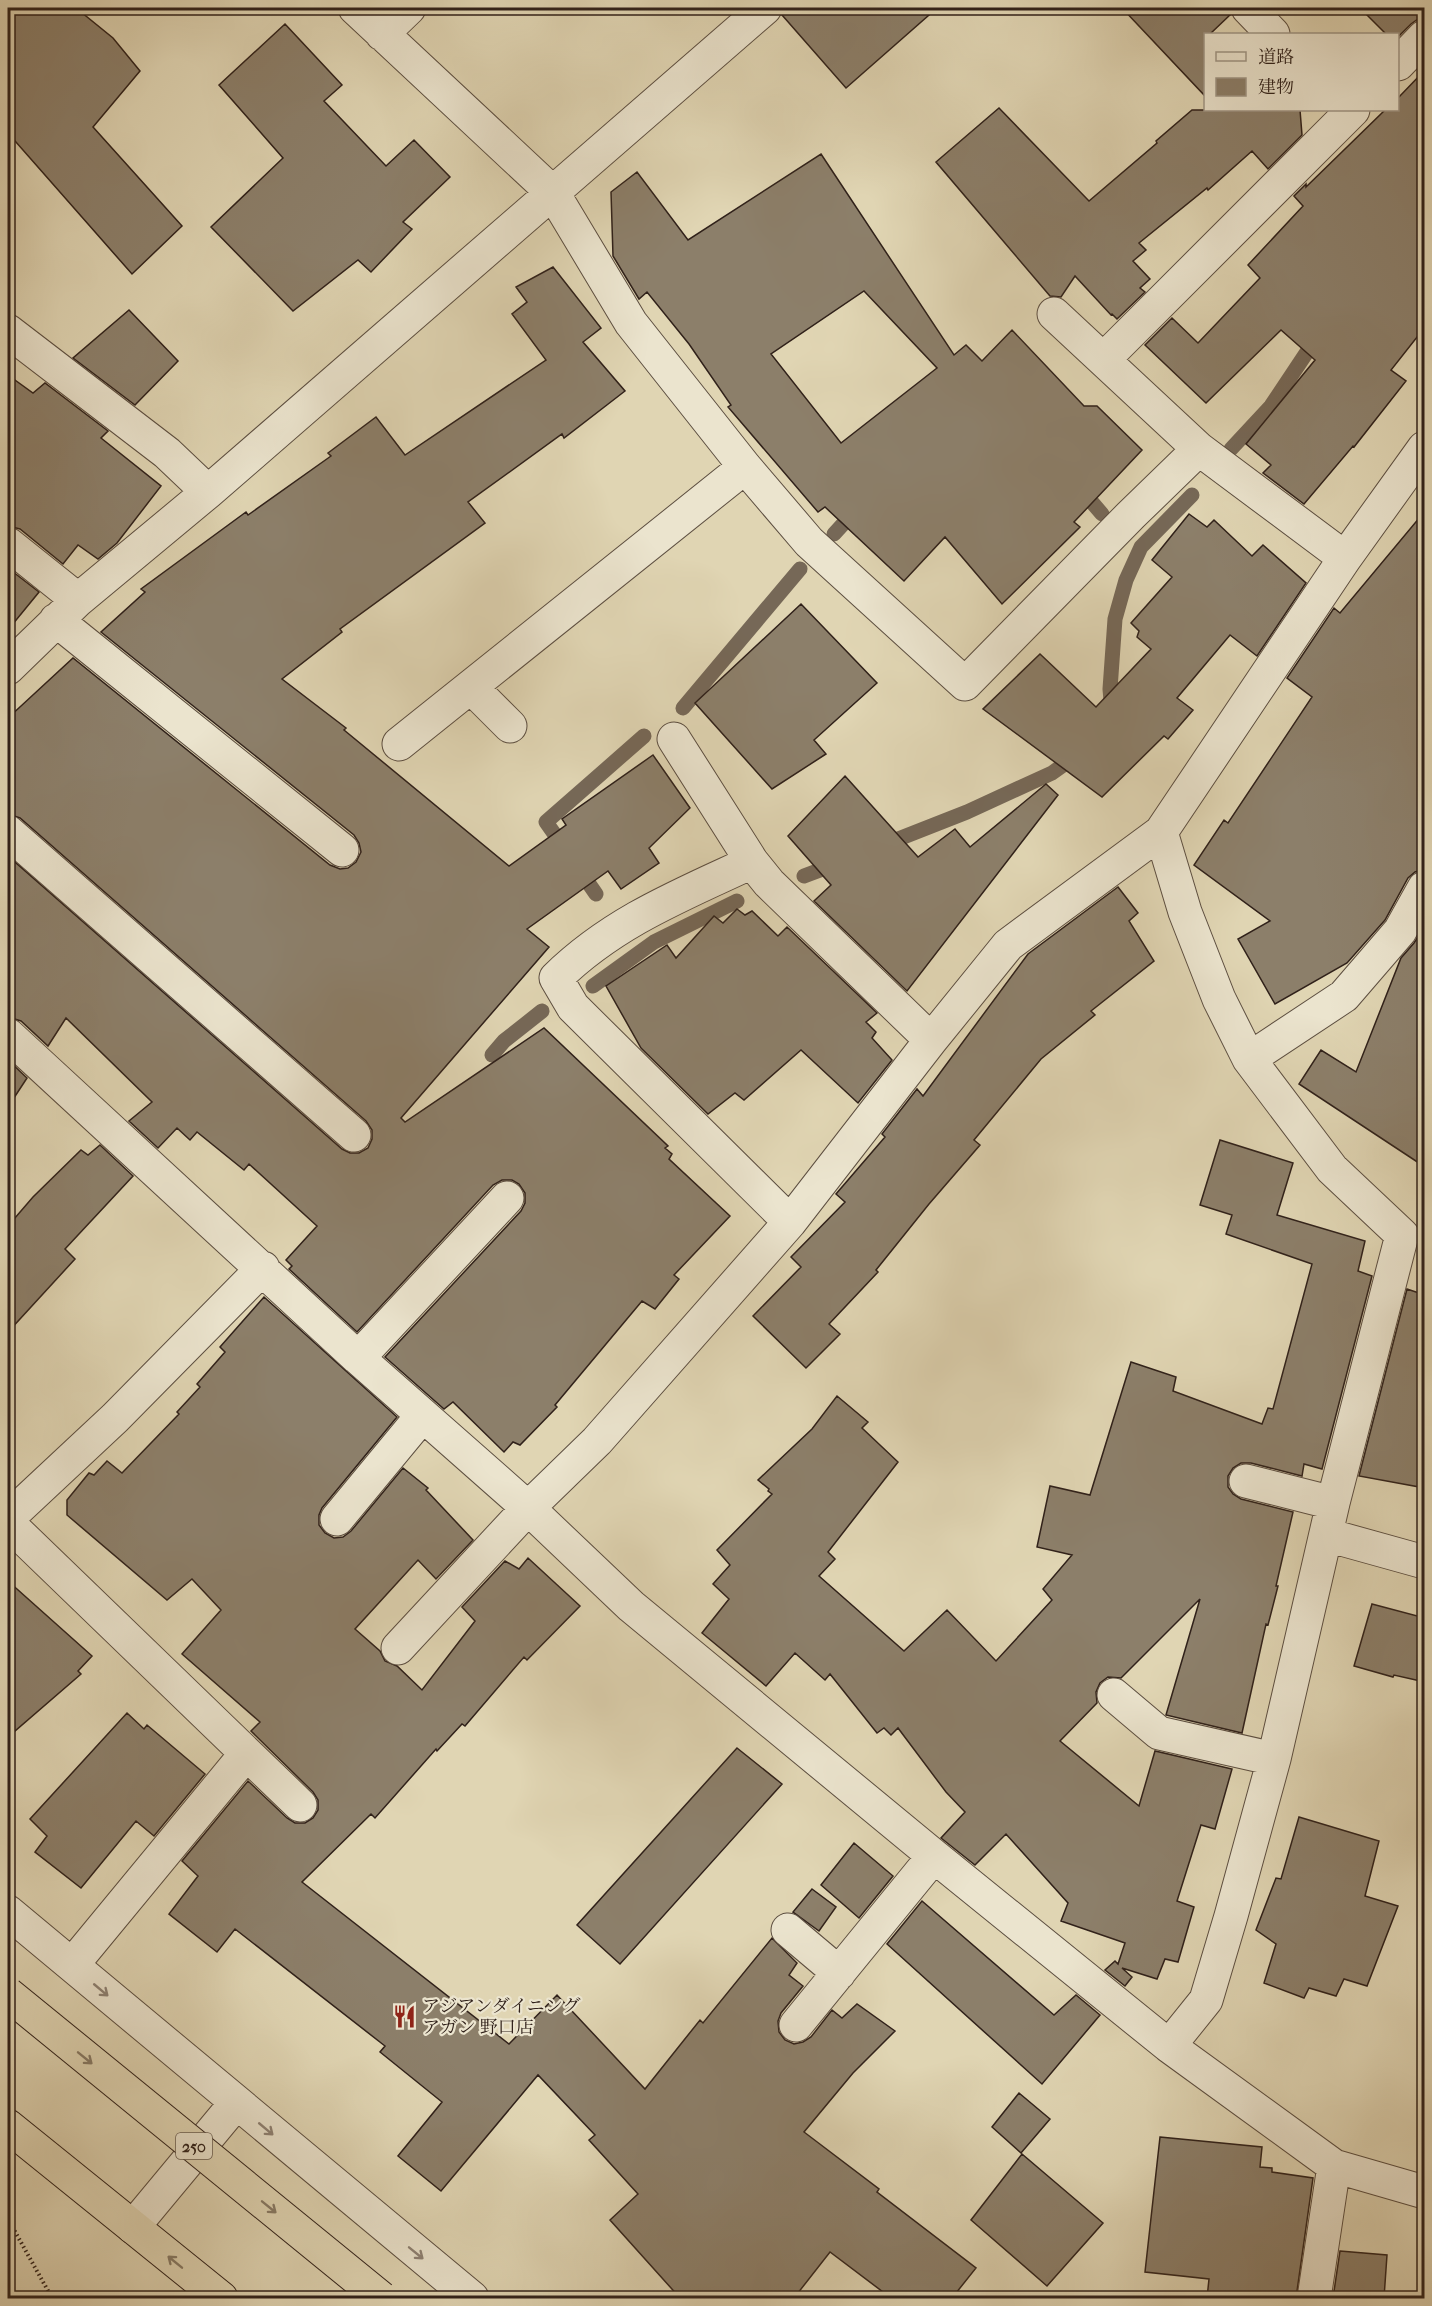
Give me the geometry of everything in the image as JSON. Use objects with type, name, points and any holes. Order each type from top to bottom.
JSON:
[{"type":"highway","name":"250","points":[[8,1994],[381,2298]]},
{"type":"highway","points":[[8,2126],[220,2298]]},
{"type":"street","points":[[355,8],[552,193],[631,323],[745,467],[809,542],[965,684],[1199,449]]},
{"type":"street","points":[[381,34],[409,8]]},
{"type":"street","points":[[8,668],[67,610],[208,492],[765,8]]},
{"type":"street","points":[[1248,8],[1272,33]]},
{"type":"street","points":[[1399,63],[1425,37]]},
{"type":"street","points":[[1104,359],[1347,111]]},
{"type":"street","points":[[1054,314],[1199,449],[1345,558]]},
{"type":"street","points":[[11,340],[167,453],[208,492]]},
{"type":"street","points":[[398,1648],[528,1508],[597,1441],[790,1222],[1008,945],[1161,832],[1345,558],[1425,448]]},
{"type":"street","points":[[399,744],[745,467]]},
{"type":"street","points":[[8,544],[67,610],[342,849]]},
{"type":"street","points":[[471,687],[510,726]]},
{"type":"street","points":[[674,738],[752,862],[769,883],[931,1040]]},
{"type":"street","points":[[8,832],[354,1135]]},
{"type":"street","points":[[1161,832],[1185,912],[1219,999],[1249,1059],[1332,1168],[1414,1245],[1333,1503],[1328,1535],[1275,1760],[1206,2000],[1169,2046]]},
{"type":"street","points":[[752,862],[635,917],[580,954],[556,978],[573,1007],[790,1222]]},
{"type":"street","points":[[1249,1059],[1344,996],[1400,931],[1425,888]]},
{"type":"street","points":[[8,1035],[358,1358],[528,1508],[631,1605],[934,1856],[1169,2046],[1334,2166],[1425,2192]]},
{"type":"street","points":[[358,1358],[507,1198]]},
{"type":"street","points":[[8,1518],[115,1418],[263,1268]]},
{"type":"street","points":[[337,1519],[422,1416]]},
{"type":"street","points":[[1246,1481],[1333,1503]]},
{"type":"street","points":[[8,1523],[300,1805]]},
{"type":"street","points":[[1328,1535],[1425,1562]]},
{"type":"street","points":[[1114,1695],[1159,1733],[1275,1760]]},
{"type":"street","points":[[72,1965],[246,1754]]},
{"type":"street","points":[[796,2025],[934,1856]]},
{"type":"street","points":[[8,1912],[472,2298]]},
{"type":"street","points":[[788,1930],[839,1973]]},
{"type":"street","points":[[133,2228],[236,2103]]},
{"type":"street","points":[[1314,2298],[1334,2166]]},
{"type":"path","points":[[8,2219],[52,2298]]},
{"type":"building","points":[[8,8],[76,8],[113,38],[140,71],[93,127],[182,226],[132,274],[8,133]]},
{"type":"building","points":[[783,8],[937,8],[846,88],[782,15]]},
{"type":"building","points":[[1122,8],[1230,8],[1231,14],[1211,33],[1204,33],[1204,95]]},
{"type":"building","points":[[1360,8],[1425,8],[1425,19],[1418,19],[1399,36],[1399,33],[1385,33]]},
{"type":"building","points":[[285,24],[342,85],[324,101],[386,166],[414,140],[450,177],[403,222],[412,229],[371,272],[358,260],[293,311],[211,227],[283,158],[219,85]]},
{"type":"building","points":[[1425,64],[1425,327],[1391,370],[1406,381],[1354,447],[1304,504],[1263,473],[1271,465],[1246,444],[1315,360],[1281,330],[1206,403],[1145,345],[1172,318],[1198,343],[1260,278],[1248,265],[1303,206],[1294,196],[1384,111],[1399,111],[1399,97],[1423,72],[1420,69]]},
{"type":"building","points":[[999,108],[1089,201],[1192,110],[1300,111],[1302,135],[1268,169],[1252,151],[1208,190],[1207,188],[1139,243],[1146,250],[1133,261],[1150,279],[1140,288],[1145,292],[1117,319],[1075,276],[1061,297],[1050,296],[936,162]]},
{"type":"building","points":[[821,154],[954,355],[966,345],[982,361],[1012,330],[1084,406],[1097,406],[1142,450],[1074,522],[1080,527],[1002,604],[945,537],[904,581],[825,507],[818,512],[728,407],[731,405],[689,344],[647,292],[639,299],[613,256],[611,192],[637,172],[688,240]],"holes":[[[864,291],[937,368],[841,443],[771,354]]]},
{"type":"building","points":[[553,267],[601,328],[583,342],[625,391],[564,438],[562,434],[468,502],[485,523],[340,629],[342,632],[282,679],[346,728],[344,730],[509,866],[566,825],[562,819],[653,755],[690,808],[649,848],[659,863],[621,889],[608,871],[527,929],[549,947],[401,1118],[405,1122],[544,1028],[668,1146],[665,1148],[672,1154],[669,1159],[730,1216],[674,1275],[679,1279],[655,1309],[642,1301],[555,1405],[557,1407],[520,1445],[513,1442],[504,1452],[453,1402],[444,1409],[385,1357],[521,1211],[525,1203],[525,1193],[519,1184],[512,1180],[502,1180],[493,1185],[357,1332],[289,1269],[292,1266],[286,1260],[317,1226],[249,1164],[244,1170],[197,1132],[190,1140],[177,1128],[158,1148],[129,1121],[152,1102],[66,1018],[48,1046],[21,1021],[8,1017],[8,856],[342,1149],[350,1153],[359,1153],[368,1148],[372,1139],[372,1130],[366,1121],[20,818],[8,814],[8,718],[73,658],[330,865],[340,869],[348,868],[356,862],[361,852],[354,835],[101,632],[145,592],[141,589],[246,512],[248,515],[331,456],[328,453],[376,417],[405,455],[546,360],[512,314],[527,302],[516,287]]},
{"type":"building","points":[[129,310],[178,361],[135,405],[73,358]]},
{"type":"building","points":[[8,375],[33,393],[45,383],[108,431],[101,438],[161,486],[117,543],[98,559],[78,545],[63,564],[20,529],[8,526]]},
{"type":"building","points":[[1425,511],[1425,869],[1415,872],[1408,878],[1385,920],[1347,963],[1275,1004],[1238,939],[1270,921],[1194,865],[1224,820],[1228,823],[1312,697],[1287,678],[1334,608],[1340,613]]},
{"type":"building","points":[[1189,514],[1207,527],[1214,520],[1252,556],[1263,545],[1306,583],[1257,656],[1230,635],[1177,698],[1193,710],[1168,739],[1164,736],[1102,797],[983,709],[1040,654],[1096,707],[1151,649],[1137,637],[1139,631],[1131,623],[1172,577],[1152,560]]},
{"type":"building","points":[[8,568],[39,592],[8,630]]},
{"type":"building","points":[[801,604],[877,683],[814,740],[826,754],[772,789],[695,703]]},
{"type":"building","points":[[845,776],[918,857],[955,829],[970,847],[1046,784],[1058,795],[907,991],[814,901],[831,885],[788,836]]},
{"type":"building","points":[[1118,887],[1138,913],[1129,921],[1154,961],[1091,1011],[1095,1015],[1041,1059],[974,1140],[980,1145],[929,1204],[876,1270],[878,1272],[829,1324],[840,1334],[806,1368],[753,1316],[801,1267],[791,1257],[845,1202],[836,1194],[885,1137],[882,1134],[917,1089],[923,1096],[1028,954]]},
{"type":"building","points":[[737,909],[745,915],[752,911],[778,936],[787,927],[877,1013],[866,1022],[876,1032],[872,1038],[892,1060],[858,1103],[801,1050],[744,1100],[735,1093],[708,1114],[641,1048],[606,986],[667,945],[676,958],[714,916],[723,923]]},
{"type":"building","points":[[1425,926],[1425,1167],[1299,1084],[1321,1050],[1356,1072],[1401,958]]},
{"type":"building","points":[[8,1060],[27,1078],[8,1107]]},
{"type":"building","points":[[1220,1140],[1293,1163],[1277,1215],[1365,1241],[1358,1271],[1372,1276],[1322,1469],[1304,1464],[1302,1476],[1251,1463],[1241,1463],[1233,1468],[1228,1476],[1228,1487],[1241,1499],[1293,1512],[1276,1586],[1278,1586],[1268,1625],[1266,1624],[1242,1733],[1166,1715],[1200,1599],[1121,1678],[1108,1677],[1100,1683],[1096,1692],[1097,1703],[1060,1741],[1139,1806],[1155,1751],[1232,1769],[1215,1829],[1201,1825],[1177,1901],[1194,1907],[1178,1962],[1165,1959],[1157,1979],[1122,1968],[1132,1977],[1125,1986],[1105,1970],[1115,1961],[1118,1964],[1125,1943],[1061,1921],[1068,1903],[1006,1834],[975,1865],[941,1838],[965,1812],[946,1792],[898,1728],[891,1735],[884,1728],[877,1733],[830,1674],[825,1680],[795,1653],[766,1686],[702,1633],[729,1599],[713,1584],[730,1565],[717,1550],[772,1494],[758,1480],[812,1429],[837,1396],[868,1422],[862,1428],[898,1462],[828,1552],[835,1559],[819,1576],[904,1651],[947,1610],[996,1661],[1052,1600],[1043,1589],[1072,1555],[1037,1547],[1050,1486],[1090,1495],[1131,1362],[1176,1377],[1173,1391],[1262,1424],[1268,1408],[1273,1409],[1312,1264],[1226,1234],[1232,1215],[1200,1205]]},
{"type":"building","points":[[100,1145],[133,1176],[65,1249],[75,1259],[8,1332],[8,1226],[33,1197],[81,1150],[88,1155]]},
{"type":"building","points":[[1407,1289],[1425,1295],[1425,1488],[1359,1476]]},
{"type":"building","points":[[264,1297],[397,1417],[322,1508],[319,1525],[325,1533],[334,1538],[343,1537],[351,1531],[403,1468],[428,1488],[426,1490],[473,1540],[436,1579],[418,1560],[355,1629],[380,1651],[385,1661],[397,1666],[422,1690],[475,1621],[462,1607],[505,1561],[519,1569],[528,1558],[580,1606],[527,1660],[524,1657],[465,1726],[462,1724],[437,1751],[436,1749],[375,1818],[371,1814],[302,1882],[509,2044],[557,1995],[645,2089],[700,2020],[703,2023],[772,1938],[797,1963],[789,1975],[803,1986],[781,2013],[778,2021],[779,2032],[785,2040],[794,2044],[803,2042],[811,2037],[832,2010],[842,2018],[857,2004],[895,2031],[853,2073],[804,2132],[879,2189],[877,2192],[976,2268],[952,2298],[891,2298],[830,2252],[794,2298],[680,2298],[610,2220],[638,2194],[589,2140],[595,2135],[538,2075],[441,2191],[398,2156],[442,2102],[380,2052],[385,2046],[235,1929],[217,1952],[169,1914],[198,1876],[182,1861],[248,1781],[295,1823],[305,1823],[313,1818],[318,1810],[318,1800],[313,1792],[251,1731],[260,1722],[182,1654],[221,1610],[192,1579],[167,1600],[67,1515],[67,1500],[89,1473],[94,1475],[107,1461],[122,1473],[179,1414],[177,1412],[200,1387],[197,1384],[225,1352],[220,1347]]},
{"type":"building","points":[[8,1581],[92,1656],[78,1671],[81,1674],[8,1737]]},
{"type":"building","points":[[1372,1604],[1425,1618],[1425,1682],[1394,1675],[1393,1677],[1354,1666]]},
{"type":"building","points":[[127,1713],[144,1729],[147,1725],[205,1774],[154,1836],[136,1821],[81,1888],[35,1852],[47,1836],[30,1819]]},
{"type":"building","points":[[737,1748],[782,1784],[620,1964],[577,1925]]},
{"type":"building","points":[[1299,1817],[1379,1841],[1365,1896],[1398,1906],[1367,1986],[1344,1979],[1336,1996],[1309,1988],[1304,1998],[1264,1983],[1276,1944],[1256,1930],[1276,1878],[1281,1879]]},
{"type":"building","points":[[854,1843],[893,1876],[859,1918],[821,1885]]},
{"type":"building","points":[[812,1889],[836,1907],[819,1931],[793,1912]]},
{"type":"building","points":[[922,1901],[1054,2015],[1076,1995],[1100,2015],[1042,2084],[887,1944]]},
{"type":"building","points":[[1019,2093],[1050,2119],[1021,2153],[992,2127]]},
{"type":"building","points":[[1160,2137],[1262,2147],[1260,2167],[1272,2168],[1272,2172],[1313,2178],[1296,2298],[1207,2298],[1209,2279],[1145,2272]]},
{"type":"building","points":[[1022,2154],[1103,2223],[1047,2286],[971,2220]]},
{"type":"building","points":[[1340,2251],[1387,2255],[1384,2298],[1333,2298]]},
{"type":"waterway","points":[[1231,449],[1271,406],[1317,337]]},
{"type":"waterway","points":[[1079,487],[1102,514]]},
{"type":"waterway","points":[[1112,712],[1110,689],[1115,619],[1126,580],[1141,547],[1192,495]]},
{"type":"waterway","points":[[834,534],[855,511]]},
{"type":"waterway","points":[[683,708],[800,569]]},
{"type":"waterway","points":[[565,849],[546,822],[644,736]]},
{"type":"waterway","points":[[883,845],[967,812],[1052,773],[1076,756]]},
{"type":"waterway","points":[[804,876],[836,864]]},
{"type":"waterway","points":[[578,868],[596,894]]},
{"type":"waterway","points":[[593,986],[654,942],[737,901]]},
{"type":"waterway","points":[[492,1055],[504,1041],[542,1011]]},
{"type":"place","name":"アジアンダイニング アガン 野口店","points":[[404,2016]]}]
